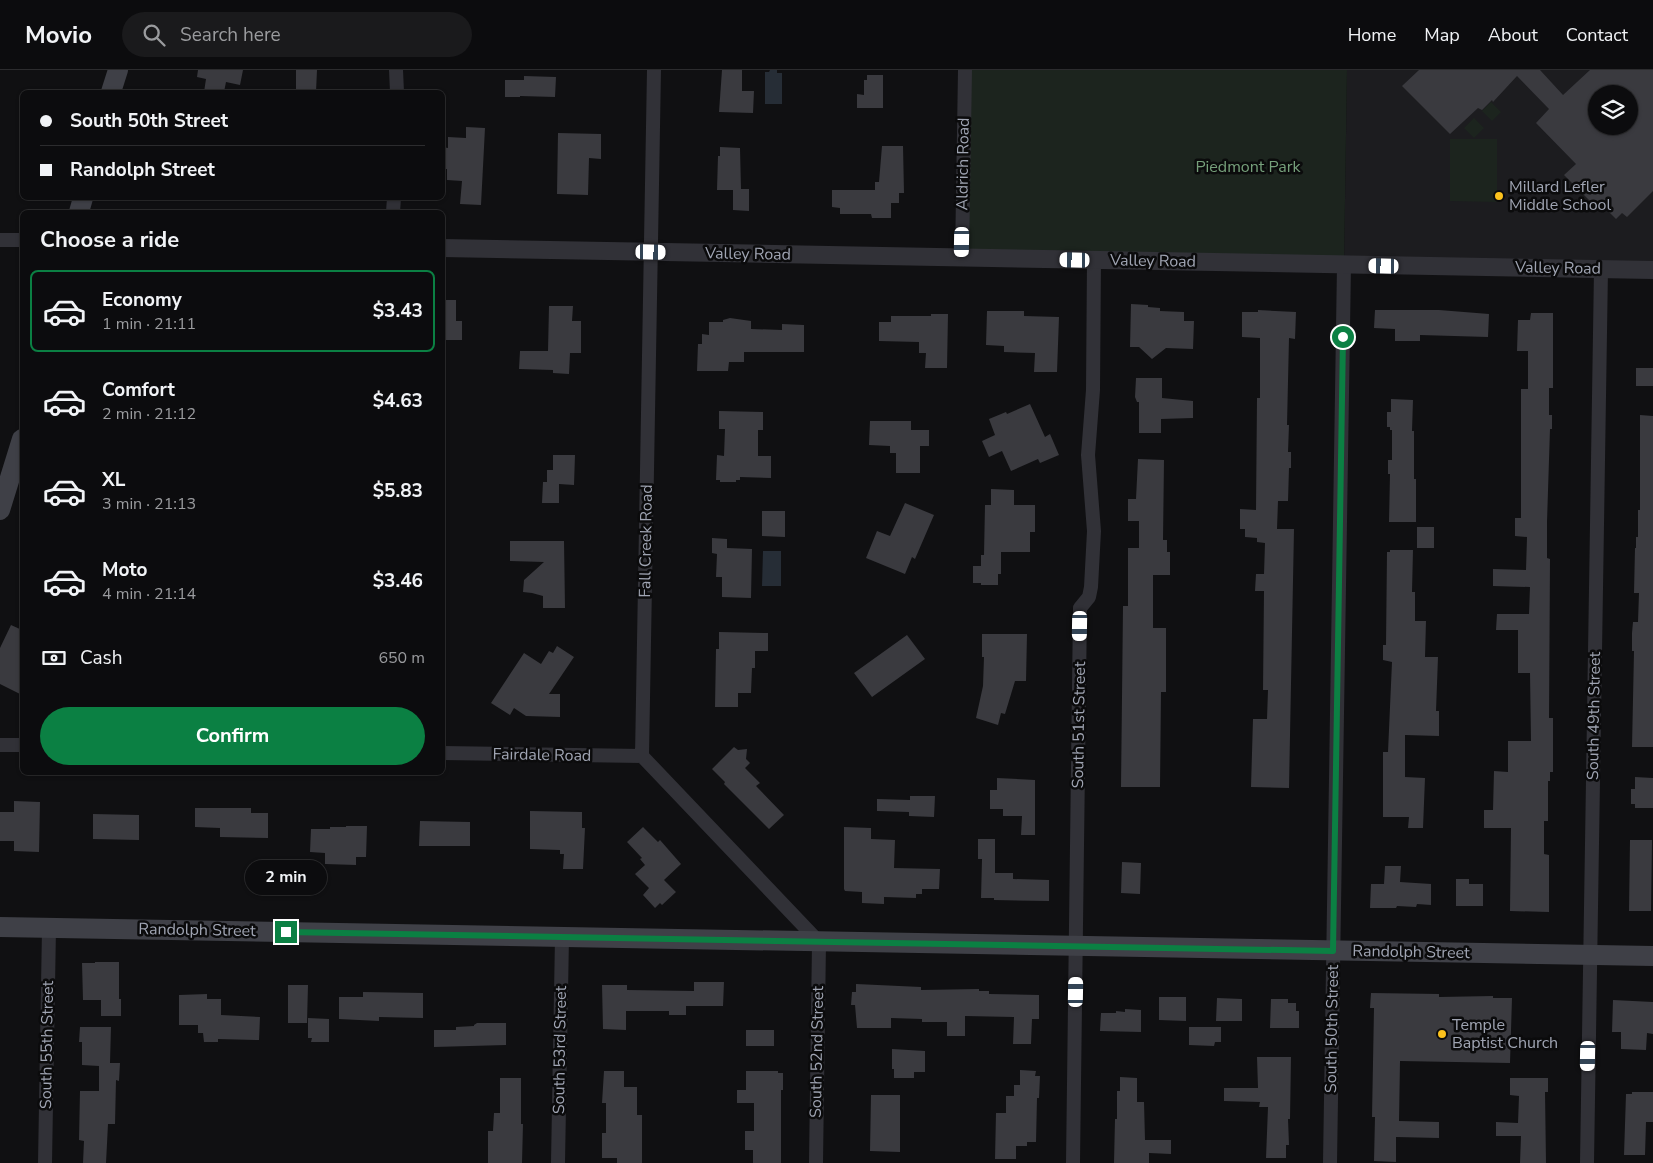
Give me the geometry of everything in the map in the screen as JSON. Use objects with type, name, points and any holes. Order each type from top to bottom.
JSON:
[{"type":"main road","points":[[112,90],[118,70]]},
{"type":"main road","points":[[0,510],[20,445]]},
{"type":"main road","name":"Randolph Street","points":[[0,927],[1653,956]]},
{"type":"street","points":[[105,90],[108,70]]},
{"type":"street","points":[[396,70],[397,90]]},
{"type":"street","name":"Fall Creek Road","points":[[642,756],[654,70]]},
{"type":"street","name":"Aldrich Road","points":[[962,258],[965,70]]},
{"type":"street","points":[[0,240],[20,240]]},
{"type":"street","name":"Valley Road","points":[[445,248],[1653,270]]},
{"type":"street","name":"South 51st Street","points":[[1073,1163],[1080,608],[1089,597],[1091,587],[1094,531],[1088,455],[1093,390],[1094,260]]},
{"type":"street","name":"South 50th Street","points":[[1330,1163],[1344,265]]},
{"type":"street","name":"South 49th Street","points":[[1587,1163],[1601,269]]},
{"type":"street","points":[[0,745],[20,745]]},
{"type":"street","name":"Fairdale Road","points":[[445,753],[642,756]]},
{"type":"street","points":[[642,756],[819,942]]},
{"type":"street","name":"South 55th Street","points":[[44,1163],[49,928]]},
{"type":"street","name":"South 53rd Street","points":[[558,1163],[562,937]]},
{"type":"street","name":"South 52nd Street","points":[[816,1163],[819,942]]},
{"type":"shaded area","points":[[777,70],[777,73],[782,73],[782,104],[765,104],[765,72]]},
{"type":"shaded area","name":"Millard Lefler Middle School","points":[[1347,70],[1653,70],[1653,270],[1344,265]]},
{"type":"shaded area","points":[[763,551],[781,551],[781,586],[762,586]]},
{"type":"green space","name":"Piedmont Park","points":[[965,70],[1347,70],[1344,265],[962,258]]},
{"type":"green space","points":[[1491,102],[1501,112],[1492,121],[1482,111]]},
{"type":"green space","points":[[1474,118],[1484,128],[1474,138],[1464,128]]},
{"type":"green space","points":[[1450,139],[1497,139],[1497,202],[1450,201]]},
{"type":"building","points":[[198,70],[243,70],[240,85],[226,82],[224,90],[204,90],[206,79],[197,77]]},
{"type":"building","points":[[296,70],[317,70],[316,90],[296,90]]},
{"type":"building","points":[[722,70],[742,70],[742,91],[754,91],[753,113],[719,112]]},
{"type":"building","name":"Millard Lefler Middle School","points":[[1419,70],[1540,70],[1563,95],[1590,70],[1653,70],[1653,191],[1627,217],[1622,213],[1616,219],[1600,203],[1596,207],[1564,175],[1576,164],[1536,123],[1549,109],[1517,76],[1493,102],[1492,100],[1482,110],[1478,108],[1450,134],[1402,86]]},
{"type":"building","points":[[867,75],[883,75],[883,108],[857,108],[857,94],[864,95],[864,80],[867,80]]},
{"type":"building","points":[[524,76],[556,77],[555,97],[505,97],[505,80],[524,80]]},
{"type":"building","points":[[466,127],[485,128],[481,205],[460,204],[462,181],[447,180],[445,148],[448,148],[448,137],[466,138]]},
{"type":"building","points":[[558,133],[601,134],[601,159],[589,158],[588,195],[557,194]]},
{"type":"building","points":[[882,146],[903,146],[904,193],[899,193],[899,203],[891,203],[891,218],[872,218],[871,214],[840,214],[840,208],[832,207],[832,190],[875,190],[875,182],[879,182]]},
{"type":"building","points":[[720,147],[740,148],[741,189],[749,189],[749,211],[733,210],[733,190],[717,190]]},
{"type":"building","points":[[445,300],[456,300],[456,321],[462,321],[462,340],[445,340]]},
{"type":"building","points":[[1131,304],[1148,305],[1148,307],[1160,308],[1160,311],[1184,312],[1184,321],[1194,321],[1193,349],[1166,348],[1152,359],[1139,347],[1130,347]]},
{"type":"building","points":[[549,306],[573,306],[572,321],[581,321],[581,353],[570,353],[569,374],[553,373],[553,370],[519,369],[520,351],[548,351]]},
{"type":"building","points":[[1258,310],[1296,312],[1295,339],[1289,338],[1287,425],[1289,425],[1288,452],[1291,452],[1291,468],[1289,468],[1288,501],[1278,501],[1277,529],[1294,529],[1289,788],[1251,787],[1253,719],[1267,719],[1268,690],[1263,690],[1264,591],[1255,591],[1256,574],[1264,574],[1265,543],[1257,542],[1257,538],[1245,537],[1245,529],[1240,529],[1240,509],[1256,510],[1257,398],[1260,398],[1260,338],[1242,337],[1242,312],[1258,312]]},
{"type":"building","points":[[1375,310],[1439,310],[1489,314],[1488,337],[1420,335],[1420,341],[1395,341],[1395,329],[1374,328]]},
{"type":"building","points":[[987,311],[1024,311],[1024,316],[1059,317],[1057,372],[1034,372],[1035,353],[1004,352],[1004,346],[986,345]]},
{"type":"building","points":[[1531,313],[1553,313],[1553,388],[1549,388],[1549,415],[1552,415],[1552,429],[1550,429],[1547,558],[1550,559],[1549,718],[1553,718],[1553,772],[1550,772],[1550,781],[1548,781],[1548,821],[1544,821],[1544,854],[1549,855],[1549,912],[1510,911],[1511,828],[1484,828],[1484,810],[1493,810],[1494,771],[1508,772],[1508,741],[1531,741],[1530,673],[1518,673],[1518,630],[1496,630],[1497,614],[1529,614],[1530,587],[1493,586],[1493,569],[1526,570],[1527,537],[1515,536],[1515,518],[1521,518],[1521,389],[1528,389],[1528,351],[1517,351],[1518,320],[1530,320]]},
{"type":"building","points":[[931,314],[948,314],[947,368],[925,368],[926,353],[919,353],[919,342],[879,341],[879,322],[891,322],[891,316],[931,316]]},
{"type":"building","points":[[730,318],[751,321],[751,329],[782,330],[782,324],[804,325],[804,352],[744,352],[744,362],[729,362],[728,371],[697,371],[698,344],[702,344],[702,334],[709,335],[709,322],[723,322],[723,320]]},
{"type":"building","points":[[1636,368],[1653,368],[1653,386],[1636,386]]},
{"type":"building","points":[[1136,378],[1162,378],[1162,398],[1193,401],[1193,418],[1161,419],[1161,433],[1139,433],[1139,402],[1137,402],[1135,397]]},
{"type":"building","points":[[1391,399],[1413,400],[1412,431],[1414,431],[1416,522],[1389,522],[1390,474],[1388,474],[1388,460],[1392,460],[1392,430],[1390,430],[1390,427],[1387,427],[1387,412],[1391,412]]},
{"type":"building","points":[[1030,404],[1045,437],[1050,434],[1059,455],[1040,463],[1038,459],[1011,471],[1002,451],[989,457],[982,441],[995,435],[989,419]]},
{"type":"building","points":[[719,411],[763,412],[763,430],[758,430],[758,456],[771,456],[771,478],[740,477],[740,480],[736,480],[736,482],[720,482],[720,480],[716,480],[717,455],[724,456],[725,429],[719,429]]},
{"type":"building","points":[[1640,415],[1653,416],[1653,747],[1632,747],[1634,651],[1632,651],[1632,633],[1633,622],[1638,622],[1639,593],[1634,593],[1635,548],[1636,537],[1638,537],[1638,510],[1640,510]]},
{"type":"building","points":[[870,421],[911,421],[911,430],[929,430],[929,446],[920,446],[920,473],[896,473],[896,453],[890,453],[890,446],[869,445]]},
{"type":"building","points":[[553,455],[575,455],[574,485],[559,484],[559,503],[542,503],[543,482],[547,482],[547,470],[553,470]]},
{"type":"building","points":[[1138,459],[1164,460],[1163,540],[1167,540],[1167,552],[1170,552],[1170,575],[1153,575],[1153,628],[1166,628],[1166,692],[1161,692],[1160,787],[1121,787],[1123,606],[1128,606],[1128,548],[1139,548],[1139,521],[1128,521],[1128,499],[1136,499]]},
{"type":"building","points":[[991,489],[1014,490],[1014,505],[1035,505],[1035,532],[1030,532],[1030,552],[1001,552],[1001,574],[998,574],[998,585],[981,585],[981,583],[973,583],[973,566],[981,566],[981,555],[984,555],[985,505],[991,505]]},
{"type":"building","points":[[905,503],[934,515],[915,559],[912,557],[905,574],[866,558],[877,531],[890,536]]},
{"type":"building","points":[[762,511],[785,511],[785,537],[762,536]]},
{"type":"building","points":[[1417,527],[1434,527],[1434,548],[1417,548]]},
{"type":"building","points":[[712,538],[727,539],[727,548],[752,549],[751,598],[722,597],[722,577],[716,577],[717,554],[712,553]]},
{"type":"building","points":[[510,541],[564,541],[565,608],[543,608],[543,596],[523,592],[524,580],[544,562],[510,561]]},
{"type":"building","points":[[1390,550],[1413,550],[1412,592],[1415,592],[1415,621],[1426,621],[1425,657],[1438,657],[1436,711],[1439,711],[1439,736],[1405,735],[1405,777],[1425,778],[1423,828],[1408,828],[1409,817],[1383,817],[1383,752],[1388,752],[1392,662],[1383,660],[1383,645],[1386,645],[1387,552],[1390,552]]},
{"type":"building","points":[[11,625],[20,629],[20,694],[0,684],[0,648]]},
{"type":"building","points":[[719,632],[768,633],[768,651],[755,651],[755,668],[752,668],[751,693],[738,693],[738,707],[715,707],[716,649],[719,649]]},
{"type":"building","points":[[982,634],[1027,634],[1026,681],[1015,681],[1005,714],[1001,713],[998,725],[976,718],[983,686],[984,657],[982,657]]},
{"type":"building","points":[[907,635],[925,659],[872,697],[854,673]]},
{"type":"building","points":[[557,646],[574,657],[549,694],[560,694],[560,717],[526,716],[514,708],[510,715],[491,703],[524,653],[541,664],[549,651],[553,653]]},
{"type":"building","points":[[734,747],[738,750],[747,749],[746,759],[750,763],[745,768],[760,783],[756,786],[784,815],[769,829],[724,784],[725,782],[712,769]]},
{"type":"building","points":[[1635,777],[1653,778],[1653,808],[1635,808],[1635,804],[1631,804],[1631,789],[1635,789]]},
{"type":"building","points":[[997,778],[1035,780],[1035,835],[1021,835],[1022,816],[1003,816],[1003,809],[990,809],[990,790],[997,790]]},
{"type":"building","points":[[910,796],[935,796],[934,817],[909,816],[909,812],[877,811],[877,799],[910,800]]},
{"type":"building","points":[[14,801],[40,802],[39,852],[14,851],[14,841],[0,841],[0,812],[14,812]]},
{"type":"building","points":[[195,808],[251,808],[251,813],[268,813],[268,838],[220,837],[220,828],[195,827]]},
{"type":"building","points":[[530,811],[582,812],[582,828],[585,828],[583,869],[563,869],[564,854],[560,854],[560,850],[530,849]]},
{"type":"building","points":[[93,814],[139,815],[139,840],[93,839]]},
{"type":"building","points":[[420,821],[470,822],[470,846],[419,846]]},
{"type":"building","points":[[367,826],[366,857],[356,857],[356,865],[325,864],[325,853],[310,852],[311,829],[330,829],[330,827]]},
{"type":"building","points":[[643,827],[658,842],[660,840],[681,864],[664,880],[676,892],[662,905],[660,903],[655,908],[643,895],[649,888],[635,874],[645,865],[640,859],[642,858],[627,842]]},
{"type":"building","points":[[844,827],[871,828],[871,839],[895,840],[894,868],[940,869],[939,889],[922,889],[922,894],[916,894],[916,898],[884,897],[884,904],[862,903],[862,892],[845,891],[844,889]]},
{"type":"building","points":[[978,839],[995,839],[995,873],[1013,873],[1013,879],[1049,880],[1049,901],[981,898],[982,859],[978,859]]},
{"type":"building","points":[[1630,840],[1652,840],[1651,911],[1629,911]]},
{"type":"building","points":[[1122,862],[1141,863],[1140,894],[1121,893]]},
{"type":"building","points":[[1385,866],[1401,866],[1400,882],[1431,884],[1431,905],[1417,904],[1416,907],[1370,908],[1371,884],[1384,884]]},
{"type":"building","points":[[1456,879],[1469,879],[1469,884],[1483,884],[1483,906],[1456,906]]},
{"type":"building","points":[[119,962],[121,1016],[101,1016],[101,1000],[83,1000],[82,963]]},
{"type":"building","points":[[694,982],[724,982],[723,1006],[686,1006],[686,1015],[669,1015],[669,1011],[626,1011],[626,1030],[603,1029],[602,985],[627,985],[627,990],[694,991]]},
{"type":"building","points":[[856,984],[921,987],[921,990],[979,989],[979,991],[989,991],[989,994],[1039,995],[1039,1019],[1032,1019],[1031,1044],[1013,1044],[1014,1017],[965,1016],[965,1036],[947,1036],[947,1022],[922,1022],[922,1019],[891,1018],[891,1028],[857,1028],[855,1005],[851,1005],[852,992],[856,992]]},
{"type":"building","points":[[288,985],[308,985],[307,1023],[288,1023]]},
{"type":"building","points":[[363,992],[423,993],[423,1018],[379,1017],[379,1021],[339,1019],[339,997],[363,997]]},
{"type":"building","name":"Temple Baptist Church","points":[[1371,993],[1439,994],[1439,997],[1493,996],[1493,998],[1512,998],[1510,1063],[1400,1061],[1399,1121],[1439,1122],[1439,1138],[1396,1137],[1396,1162],[1374,1161],[1375,1117],[1372,1117],[1374,1008],[1370,1008]]},
{"type":"building","points":[[207,994],[207,999],[221,999],[221,1015],[260,1017],[259,1040],[218,1039],[218,1042],[204,1042],[203,1033],[198,1033],[198,1025],[179,1025],[179,995]]},
{"type":"building","points":[[1159,997],[1186,997],[1186,1021],[1159,1020]]},
{"type":"building","points":[[1217,998],[1242,999],[1242,1021],[1216,1021]]},
{"type":"building","points":[[1271,999],[1288,999],[1288,1003],[1296,1003],[1296,1011],[1299,1011],[1299,1028],[1270,1028]]},
{"type":"building","points":[[1613,1000],[1653,1002],[1653,1034],[1647,1033],[1646,1050],[1621,1049],[1621,1032],[1612,1032]]},
{"type":"building","points":[[1125,1009],[1141,1010],[1141,1032],[1100,1031],[1101,1013],[1125,1012]]},
{"type":"building","points":[[308,1018],[329,1019],[329,1042],[311,1042],[312,1038],[308,1038]]},
{"type":"building","points":[[477,1023],[506,1023],[506,1045],[434,1047],[434,1030],[456,1030],[456,1027],[474,1026]]},
{"type":"building","points":[[80,1027],[111,1027],[110,1063],[120,1063],[119,1081],[116,1080],[115,1124],[108,1124],[106,1163],[83,1163],[84,1141],[79,1140],[80,1091],[99,1091],[99,1066],[82,1065],[82,1042],[79,1042]]},
{"type":"building","points":[[1189,1027],[1221,1027],[1221,1042],[1215,1042],[1214,1046],[1189,1045]]},
{"type":"building","points":[[746,1030],[774,1030],[774,1046],[746,1046]]},
{"type":"building","points":[[892,1049],[925,1051],[925,1072],[914,1072],[914,1078],[894,1078]]},
{"type":"building","points":[[1257,1057],[1291,1057],[1290,1119],[1288,1119],[1289,1145],[1286,1145],[1286,1158],[1266,1158],[1268,1107],[1259,1107],[1260,1102],[1224,1101],[1224,1088],[1258,1088]]},
{"type":"building","points":[[1020,1070],[1036,1071],[1035,1076],[1040,1076],[1039,1098],[1037,1098],[1036,1142],[1027,1142],[1027,1146],[1016,1146],[1016,1159],[995,1159],[996,1113],[1006,1113],[1006,1096],[1014,1096],[1014,1085],[1020,1085]]},
{"type":"building","points":[[604,1071],[624,1071],[624,1087],[637,1087],[637,1115],[642,1115],[642,1163],[617,1163],[617,1158],[602,1158],[602,1133],[606,1133],[606,1103],[602,1103]]},
{"type":"building","points":[[746,1071],[778,1071],[778,1073],[783,1073],[783,1090],[781,1090],[781,1163],[753,1163],[753,1150],[745,1150],[745,1131],[754,1131],[754,1103],[737,1103],[737,1090],[746,1090]]},
{"type":"building","points":[[1120,1077],[1137,1078],[1137,1102],[1144,1102],[1145,1140],[1171,1140],[1171,1154],[1149,1153],[1149,1163],[1114,1163],[1115,1119],[1117,1119],[1117,1091],[1120,1091]]},
{"type":"building","points":[[500,1078],[521,1078],[522,1163],[488,1163],[488,1131],[493,1131],[494,1113],[500,1113]]},
{"type":"building","points":[[1510,1078],[1548,1078],[1548,1092],[1545,1092],[1546,1163],[1520,1163],[1521,1136],[1496,1136],[1496,1122],[1518,1123],[1519,1096],[1510,1095]]},
{"type":"building","points":[[1632,1092],[1653,1092],[1653,1122],[1646,1122],[1645,1155],[1624,1155],[1626,1094],[1632,1094]]},
{"type":"building","points":[[871,1095],[900,1095],[900,1152],[870,1151]]},
{"type":"place","name":"Millard Lefler Middle School","points":[[1499,196]]},
{"type":"place","name":"Temple Baptist Church","points":[[1442,1034]]},
{"type":"route","points":[[286,932],[1333,951],[1343,337]]}]
